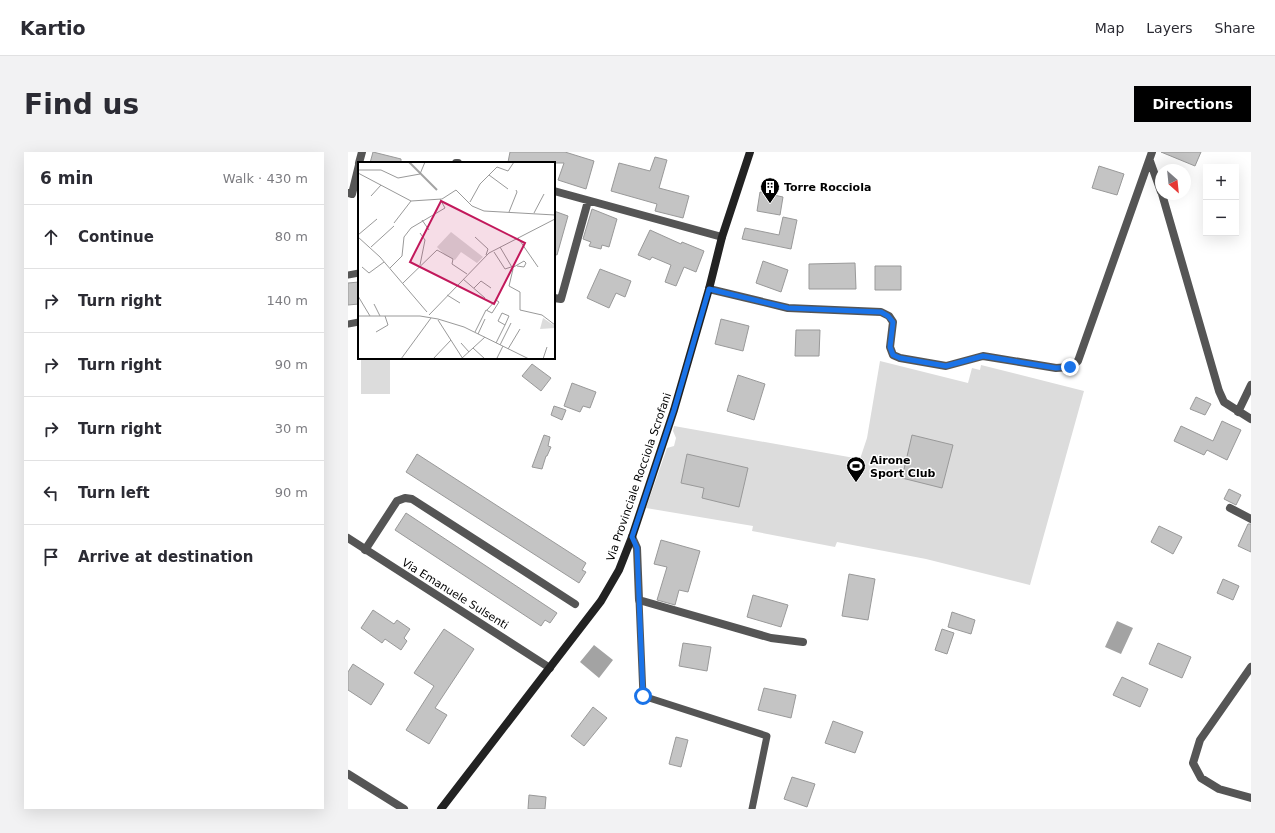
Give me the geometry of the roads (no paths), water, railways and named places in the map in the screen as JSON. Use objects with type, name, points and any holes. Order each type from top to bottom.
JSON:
[{"type":"street","points":[[360,162],[362,152]]},
{"type":"street","name":"Via Provinciale Rocciola Scrofani","points":[[441,809],[601,601],[619,570],[632,537],[674,410],[709,289],[722,237],[750,152]]},
{"type":"street","points":[[709,289],[788,308],[881,312],[888,316],[893,322],[890,347],[893,355],[900,358],[946,366],[983,356],[1056,368],[1070,367],[1078,361],[1152,152]]},
{"type":"street","points":[[1150,161],[1155,176]]},
{"type":"street","points":[[348,193],[352,194],[358,168]]},
{"type":"street","points":[[555,191],[722,237]]},
{"type":"street","points":[[1163,200],[1219,391],[1224,402],[1251,419]]},
{"type":"street","points":[[555,298],[561,299],[588,201]]},
{"type":"street","points":[[1238,412],[1251,385]]},
{"type":"street","points":[[365,550],[398,500],[405,498],[412,499],[575,604]]},
{"type":"street","points":[[1230,508],[1251,519]]},
{"type":"street","points":[[632,537],[637,548],[639,600],[771,638],[803,642]]},
{"type":"street","name":"Via Emanuele Sulsenti","points":[[349,542],[365,550],[446,600],[550,668]]},
{"type":"street","points":[[1251,667],[1200,740],[1193,763],[1201,778],[1207,782],[1219,789],[1251,798]]},
{"type":"street","points":[[348,774],[404,809]]},
{"type":"lane","points":[[348,274],[358,273]]},
{"type":"lane","points":[[348,324],[358,322]]},
{"type":"lane","points":[[639,600],[643,696],[766,736],[752,809]]},
{"type":"place","name":"Torre Rocciola","points":[[770,204]]},
{"type":"place","name":"Airone Sport Club","points":[[856,483]]}]
